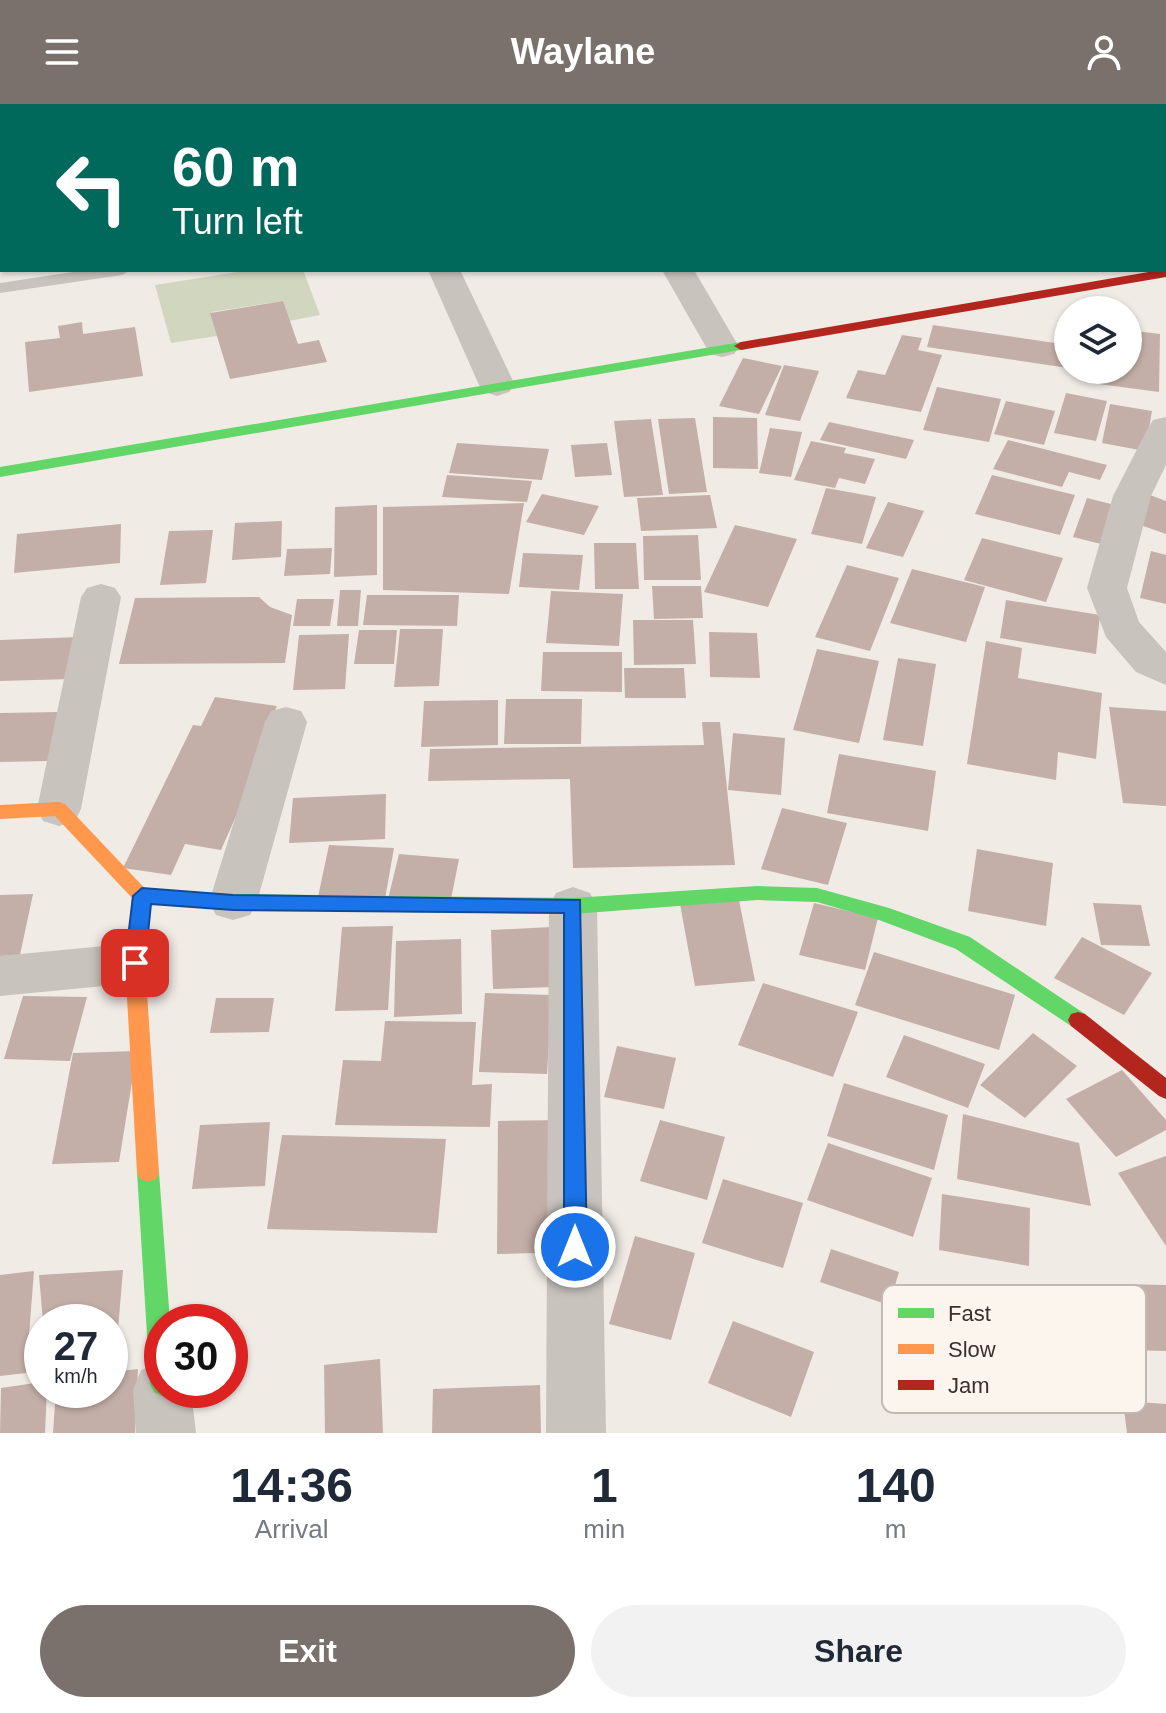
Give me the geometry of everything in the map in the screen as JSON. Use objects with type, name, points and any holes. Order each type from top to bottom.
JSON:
[{"type":"street","points":[[445,272],[497,385]]},
{"type":"street","points":[[679,272],[722,347]]},
{"type":"street","points":[[0,472],[1166,273]]},
{"type":"street","points":[[1166,428],[1132,496],[1107,588],[1120,627],[1151,662],[1166,671]]},
{"type":"street","points":[[59,809],[101,597]]},
{"type":"street","points":[[233,902],[286,722]]},
{"type":"street","points":[[0,812],[59,809],[142,896],[233,902],[573,906],[757,893],[817,895],[882,913],[963,943],[1086,1025],[1166,1090]]},
{"type":"street","points":[[142,896],[135,963],[157,1304]]},
{"type":"street","points":[[573,906],[576,1433]]},
{"type":"street","points":[[0,976],[135,963]]},
{"type":"street","points":[[164,1408],[166,1433]]},
{"type":"lane","points":[[0,288],[108,272]]},
{"type":"green space","points":[[237,272],[304,272],[320,315],[289,321],[282,301],[211,312],[217,336],[171,343],[155,285]]},
{"type":"building","points":[[283,301],[298,344],[319,340],[327,362],[230,379],[210,313]]},
{"type":"building","points":[[82,322],[83,334],[135,327],[143,376],[29,392],[25,342],[60,338],[58,326]]},
{"type":"building","points":[[933,325],[1054,343],[1054,366],[927,347]]},
{"type":"building","points":[[1142,332],[1160,334],[1159,392],[1099,384],[1142,384]]},
{"type":"building","points":[[902,335],[922,338],[918,350],[942,355],[921,412],[846,398],[858,370],[885,375]]},
{"type":"building","points":[[743,358],[782,366],[759,414],[719,406]]},
{"type":"building","points":[[784,365],[819,371],[800,421],[765,415]]},
{"type":"building","points":[[937,387],[1001,399],[989,442],[923,430]]},
{"type":"building","points":[[1066,393],[1107,401],[1096,441],[1054,433]]},
{"type":"building","points":[[1006,401],[1055,411],[1044,445],[994,434]]},
{"type":"building","points":[[1110,404],[1152,411],[1145,451],[1102,443]]},
{"type":"building","points":[[713,417],[757,418],[758,469],[713,468]]},
{"type":"building","points":[[695,418],[707,492],[669,494],[658,419]]},
{"type":"building","points":[[651,419],[663,495],[624,497],[614,421]]},
{"type":"building","points":[[829,422],[914,440],[906,459],[820,440]]},
{"type":"building","points":[[770,428],[802,432],[791,477],[759,473]]},
{"type":"building","points":[[1008,440],[1107,465],[1100,480],[1069,472],[1062,487],[993,469]]},
{"type":"building","points":[[811,441],[846,448],[844,453],[875,459],[865,484],[839,478],[835,488],[794,480]]},
{"type":"building","points":[[457,443],[549,449],[542,480],[449,473]]},
{"type":"building","points":[[607,443],[612,475],[575,477],[571,445]]},
{"type":"building","points":[[447,475],[532,481],[527,502],[442,497]]},
{"type":"building","points":[[992,475],[1075,495],[1060,535],[975,514]]},
{"type":"building","points":[[826,488],[876,497],[862,544],[811,534]]},
{"type":"building","points":[[542,494],[599,506],[584,535],[526,522]]},
{"type":"building","points":[[1147,494],[1166,501],[1166,534],[1129,521]]},
{"type":"building","points":[[710,495],[717,528],[641,531],[637,498]]},
{"type":"building","points":[[1087,498],[1127,508],[1113,547],[1073,537]]},
{"type":"building","points":[[888,502],[924,511],[903,557],[866,548]]},
{"type":"building","points":[[524,503],[509,594],[383,590],[383,507]]},
{"type":"building","points":[[377,505],[377,575],[334,577],[335,507]]},
{"type":"building","points":[[282,521],[281,557],[232,560],[235,523]]},
{"type":"building","points":[[121,524],[120,563],[14,573],[17,534]]},
{"type":"building","points":[[735,525],[797,539],[768,607],[704,592]]},
{"type":"building","points":[[213,530],[206,583],[160,585],[169,531]]},
{"type":"building","points":[[698,535],[701,580],[644,580],[643,536]]},
{"type":"building","points":[[982,538],[1063,558],[1046,602],[964,580]]},
{"type":"building","points":[[594,543],[636,543],[639,589],[595,589]]},
{"type":"building","points":[[332,548],[330,574],[284,576],[287,549]]},
{"type":"building","points":[[1151,551],[1166,555],[1166,604],[1140,598]]},
{"type":"building","points":[[523,553],[583,555],[579,590],[519,587]]},
{"type":"building","points":[[847,565],[899,578],[870,651],[815,637]]},
{"type":"building","points":[[912,569],[985,587],[966,642],[890,623]]},
{"type":"building","points":[[652,586],[701,586],[703,618],[654,619]]},
{"type":"building","points":[[340,590],[361,590],[358,626],[337,626]]},
{"type":"building","points":[[551,591],[623,594],[619,646],[546,643]]},
{"type":"building","points":[[367,595],[459,595],[457,626],[363,625]]},
{"type":"building","points":[[259,597],[270,607],[292,615],[285,663],[119,664],[135,598]]},
{"type":"building","points":[[297,599],[334,599],[330,626],[293,626]]},
{"type":"building","points":[[1006,600],[1100,615],[1096,654],[1000,638]]},
{"type":"building","points":[[633,620],[693,620],[696,664],[634,665]]},
{"type":"building","points":[[400,629],[443,629],[439,686],[394,687]]},
{"type":"building","points":[[359,630],[397,630],[394,664],[354,664]]},
{"type":"building","points":[[709,632],[757,633],[760,678],[710,677]]},
{"type":"building","points":[[349,634],[345,689],[293,690],[299,635]]},
{"type":"building","points":[[79,637],[71,679],[0,681],[0,640]]},
{"type":"building","points":[[986,641],[1022,648],[1018,678],[1102,693],[1096,759],[1058,752],[1056,780],[967,764]]},
{"type":"building","points":[[817,649],[879,661],[859,743],[793,730]]},
{"type":"building","points":[[543,652],[622,652],[622,692],[541,691]]},
{"type":"building","points":[[898,658],[936,664],[923,746],[883,740]]},
{"type":"building","points":[[624,668],[684,668],[686,698],[625,698]]},
{"type":"building","points":[[215,697],[277,706],[264,734],[272,735],[221,850],[185,844],[171,875],[123,868],[193,725],[201,726]]},
{"type":"building","points":[[506,699],[582,699],[581,744],[504,744]]},
{"type":"building","points":[[498,700],[498,745],[421,747],[424,701]]},
{"type":"building","points":[[1109,707],[1166,711],[1166,806],[1123,803]]},
{"type":"building","points":[[61,712],[48,761],[0,762],[0,713]]},
{"type":"building","points":[[702,722],[720,722],[735,865],[573,868],[570,779],[428,781],[430,749],[704,745]]},
{"type":"building","points":[[733,733],[785,738],[781,795],[728,790]]},
{"type":"building","points":[[839,754],[936,771],[928,831],[827,813]]},
{"type":"building","points":[[386,794],[385,839],[289,843],[293,798]]},
{"type":"building","points":[[782,808],[847,823],[828,885],[761,869]]},
{"type":"building","points":[[329,845],[394,848],[385,899],[318,897]]},
{"type":"building","points":[[977,849],[1053,863],[1046,926],[968,911]]},
{"type":"building","points":[[399,854],[459,859],[450,904],[388,899]]},
{"type":"building","points":[[33,894],[20,955],[0,956],[0,895]]},
{"type":"building","points":[[739,900],[755,981],[695,986],[680,904]]},
{"type":"building","points":[[814,903],[878,918],[865,970],[799,955]]},
{"type":"building","points":[[1093,903],[1141,905],[1150,946],[1101,945]]},
{"type":"building","points":[[393,926],[388,1010],[335,1011],[342,927]]},
{"type":"building","points":[[551,927],[554,987],[493,989],[491,930]]},
{"type":"building","points":[[1082,937],[1152,973],[1124,1015],[1054,978]]},
{"type":"building","points":[[461,939],[462,1014],[394,1017],[396,941]]},
{"type":"building","points":[[874,952],[1015,995],[999,1050],[855,1005]]},
{"type":"building","points":[[763,983],[858,1012],[833,1077],[738,1045]]},
{"type":"building","points":[[485,993],[552,995],[547,1074],[479,1072]]},
{"type":"building","points":[[23,996],[87,997],[70,1061],[4,1059]]},
{"type":"building","points":[[216,998],[274,998],[269,1032],[210,1033]]},
{"type":"building","points":[[385,1021],[476,1022],[472,1085],[492,1084],[490,1127],[335,1125],[343,1060],[381,1061]]},
{"type":"building","points":[[1033,1033],[1077,1066],[1025,1118],[980,1085]]},
{"type":"building","points":[[904,1035],[985,1064],[968,1108],[886,1077]]},
{"type":"building","points":[[617,1046],[676,1058],[664,1109],[604,1097]]},
{"type":"building","points":[[137,1051],[119,1162],[52,1164],[73,1053]]},
{"type":"building","points":[[1122,1070],[1166,1120],[1166,1130],[1116,1157],[1066,1099]]},
{"type":"building","points":[[844,1083],[948,1115],[934,1170],[827,1136]]},
{"type":"building","points":[[963,1114],[1079,1143],[1091,1206],[957,1179]]},
{"type":"building","points":[[567,1120],[571,1252],[497,1254],[498,1121]]},
{"type":"building","points":[[660,1120],[725,1137],[707,1200],[640,1181]]},
{"type":"building","points":[[270,1122],[265,1186],[192,1189],[200,1125]]},
{"type":"building","points":[[282,1135],[446,1139],[437,1233],[267,1229]]},
{"type":"building","points":[[828,1143],[932,1178],[913,1237],[807,1200]]},
{"type":"building","points":[[1166,1156],[1166,1246],[1118,1173]]},
{"type":"building","points":[[723,1179],[803,1203],[783,1268],[702,1243]]},
{"type":"building","points":[[942,1194],[1030,1208],[1029,1266],[939,1250]]},
{"type":"building","points":[[635,1236],[695,1253],[671,1340],[609,1324]]},
{"type":"building","points":[[831,1249],[899,1272],[895,1285],[882,1285],[882,1303],[820,1282]]},
{"type":"building","points":[[123,1270],[120,1304],[41,1304],[39,1275]]},
{"type":"building","points":[[34,1271],[31,1304],[24,1304],[24,1373],[0,1376],[0,1275]]},
{"type":"building","points":[[1118,1284],[1166,1285],[1166,1351],[1146,1350],[1146,1285]]},
{"type":"building","points":[[733,1321],[814,1352],[791,1417],[708,1383]]},
{"type":"building","points":[[380,1359],[383,1433],[325,1433],[324,1365]]},
{"type":"building","points":[[138,1369],[135,1433],[53,1433],[55,1408],[128,1408],[128,1370]]},
{"type":"building","points":[[24,1385],[24,1408],[46,1408],[45,1433],[0,1433],[1,1388]]},
{"type":"building","points":[[540,1385],[541,1433],[432,1433],[433,1389]]},
{"type":"building","points":[[1146,1403],[1166,1404],[1166,1433],[1127,1433],[1124,1413],[1146,1413]]},
{"type":"traffic: fast","points":[[0,472],[741,346]]},
{"type":"traffic: fast","points":[[142,896],[233,902],[573,906],[757,893],[817,895],[882,913],[963,943],[1078,1020]]},
{"type":"traffic: fast","points":[[148,1172],[157,1304]]},
{"type":"traffic: slow","points":[[0,812],[59,809],[142,896],[135,963],[148,1172]]},
{"type":"traffic: jam","points":[[741,346],[1166,273]]},
{"type":"traffic: jam","points":[[1078,1020],[1166,1090]]},
{"type":"route","points":[[135,963],[142,896],[233,902],[573,906],[575,1247]]}]
